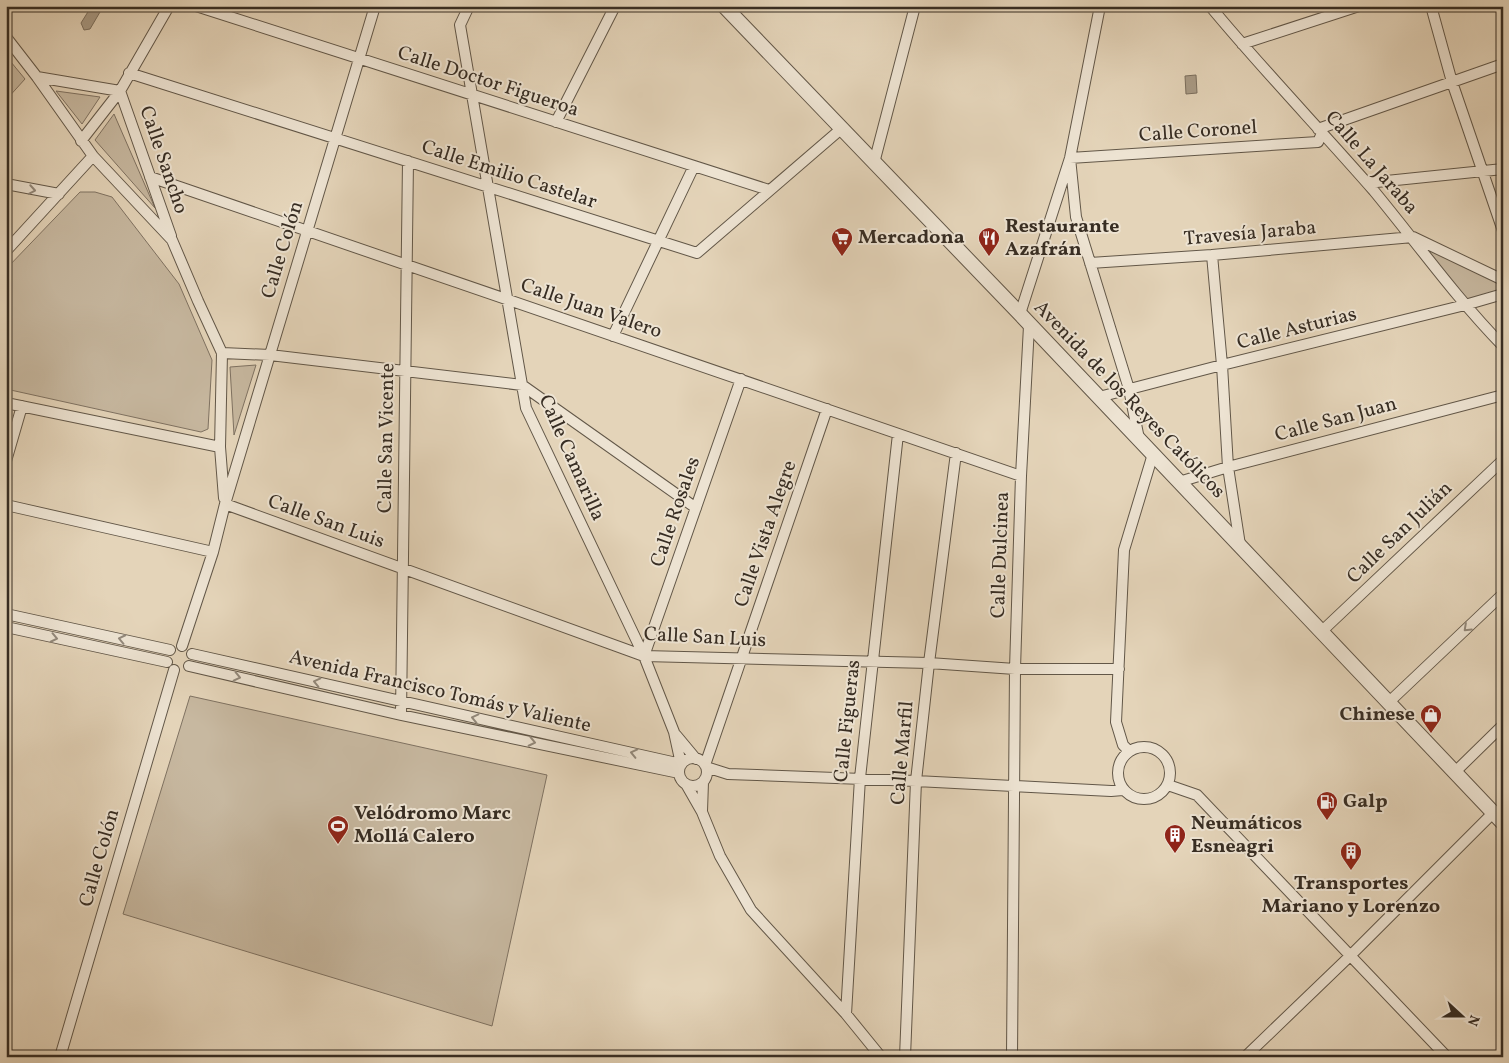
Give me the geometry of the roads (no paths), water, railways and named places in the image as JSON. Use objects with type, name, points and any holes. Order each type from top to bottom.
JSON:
[{"type":"street","points":[[81,141],[120,92],[129,73],[169,6]]},
{"type":"street","name":"Calle Doctor Figueroa","points":[[196,6],[770,190]]},
{"type":"street","name":"Calle Colón","points":[[182,646],[213,552],[225,504],[376,6]]},
{"type":"street","name":"Calle Camarilla","points":[[469,6],[460,26],[526,408],[644,656],[674,732],[680,768]]},
{"type":"street","points":[[556,122],[615,6]]},
{"type":"street","name":"Avenida de los Reyes Católicos","points":[[724,6],[1020,314],[1029,326],[1498,818]]},
{"type":"street","points":[[874,163],[915,6]]},
{"type":"street","points":[[1020,314],[1070,158],[1100,6]]},
{"type":"street","name":"Calle La Jaraba","points":[[1210,6],[1367,183],[1465,305],[1503,346]]},
{"type":"street","points":[[1242,44],[1340,9],[1359,6]]},
{"type":"street","points":[[1431,6],[1452,82],[1503,231]]},
{"type":"street","name":"Calle Sancho","points":[[6,37],[93,156],[172,240]]},
{"type":"street","name":"Calle Coronel","points":[[1070,158],[1318,142],[1320,131],[1503,64]]},
{"type":"street","name":"Calle Emilio Castelar","points":[[129,73],[696,253],[841,129]]},
{"type":"street","points":[[37,77],[120,92]]},
{"type":"street","name":"Calle Sancho","points":[[120,92],[172,240],[222,353],[220,447]]},
{"type":"street","points":[[6,251],[93,156]]},
{"type":"street","points":[[1070,158],[1076,218],[1129,388],[1139,440]]},
{"type":"street","name":"Calle San Vicente","points":[[401,714],[408,162]]},
{"type":"street","points":[[613,336],[694,166]]},
{"type":"street","points":[[1367,183],[1503,169]]},
{"type":"street","name":"Calle Juan Valero","points":[[150,176],[1021,476]]},
{"type":"street","points":[[6,184],[58,194]]},
{"type":"street","points":[[1413,238],[1503,280]]},
{"type":"street","name":"Travesía Jaraba","points":[[1090,263],[1413,238]]},
{"type":"street","points":[[1212,255],[1222,365],[1228,466],[1240,546]]},
{"type":"street","name":"Calle Asturias","points":[[1098,397],[1503,294]]},
{"type":"street","name":"Calle Dulcinea","points":[[1012,1057],[1015,669],[1021,476],[1029,326]]},
{"type":"street","points":[[222,353],[270,355],[522,385],[696,508]]},
{"type":"street","name":"Calle Rosales","points":[[644,656],[742,379]]},
{"type":"street","name":"Calle San Juan","points":[[1179,482],[1228,466],[1503,395]]},
{"type":"street","points":[[6,403],[220,447]]},
{"type":"street","points":[[6,461],[22,406]]},
{"type":"street","name":"Calle Vista Alegre","points":[[703,761],[742,657],[827,409]]},
{"type":"street","name":"Calle Figueras","points":[[846,1014],[860,778],[898,434]]},
{"type":"street","name":"Calle Colón","points":[[220,447],[225,504]]},
{"type":"street","name":"Calle Marfil","points":[[905,1057],[916,781],[956,453]]},
{"type":"street","points":[[1129,751],[1123,746],[1116,722],[1124,550],[1153,454]]},
{"type":"street","name":"Calle San Julián","points":[[1321,632],[1503,460]]},
{"type":"street","name":"Calle San Luis","points":[[225,504],[644,656],[929,663],[1015,669],[1119,670]]},
{"type":"street","points":[[6,505],[213,552]]},
{"type":"street","points":[[1388,703],[1503,594]]},
{"type":"street","points":[[6,614],[170,650]]},
{"type":"street","points":[[6,627],[171,666],[183,671],[192,662],[192,654],[182,646],[175,646],[167,656],[171,666]]},
{"type":"street","name":"Avenida Francisco Tomás y Valiente","points":[[192,654],[402,701],[680,768]]},
{"type":"street","name":"Calle Colón","points":[[60,1057],[171,666]]},
{"type":"street","name":"Avenida Francisco Tomás y Valiente","points":[[189,666],[401,714],[680,768]]},
{"type":"street","points":[[1454,772],[1503,725]]},
{"type":"street","name":"Calle Camarilla","points":[[674,732],[703,761]]},
{"type":"street","points":[[1137,748],[1154,748],[1167,759],[1171,776],[1168,785],[1156,797],[1147,800],[1138,800],[1130,796],[1123,790],[1119,782],[1119,765],[1123,757],[1129,751],[1137,748]]},
{"type":"street","points":[[728,774],[703,761],[688,759],[680,768],[680,778],[686,784],[702,812],[720,856],[751,910],[846,1014],[881,1057]]},
{"type":"street","points":[[702,812],[703,781],[706,774],[703,761]]},
{"type":"street","points":[[686,784],[695,786],[703,781],[728,774],[1123,790]]},
{"type":"street","points":[[1168,785],[1196,795],[1447,1057]]},
{"type":"street","points":[[1245,1057],[1498,818]]},
{"type":"place","name":"Mercadona","points":[[842,257]]},
{"type":"place","name":"Restaurante Azafrán","points":[[989,257]]},
{"type":"place","name":"Chinese","points":[[1431,734]]},
{"type":"place","name":"Galp","points":[[1327,821]]},
{"type":"place","name":"Velódromo Marc Mollá Calero","points":[[338,845]]},
{"type":"place","name":"Neumáticos Esneagri","points":[[1175,854]]},
{"type":"place","name":"Transportes Mariano y Lorenzo","points":[[1351,871]]}]
